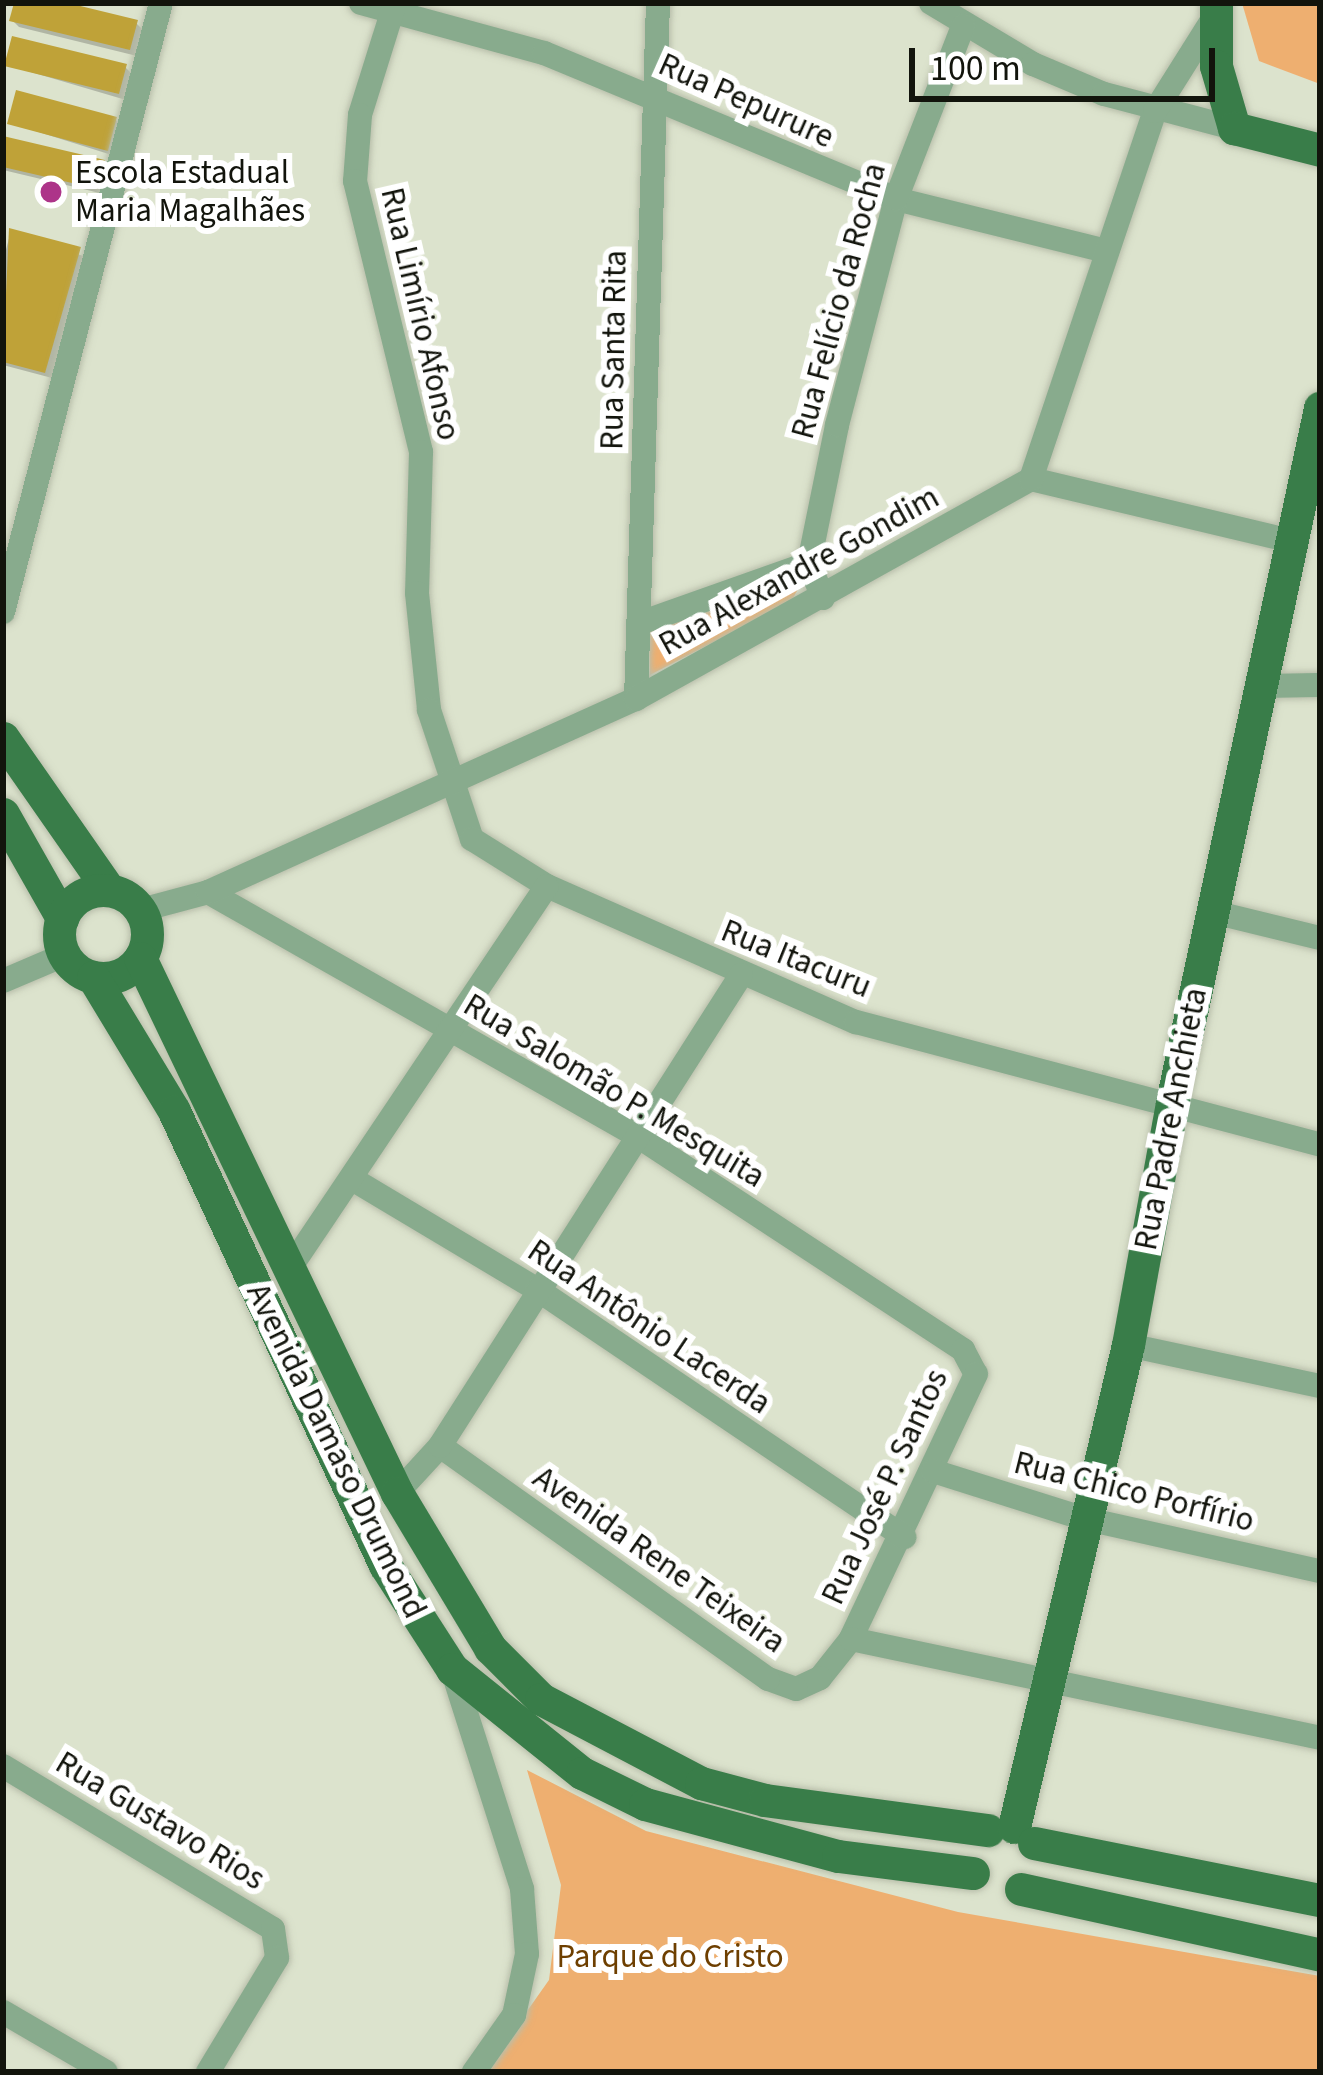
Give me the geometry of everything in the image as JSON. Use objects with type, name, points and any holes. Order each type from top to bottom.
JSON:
[{"type":"main road","points":[[1215,11],[1234,128],[1320,150]]},
{"type":"main road","name":"Rua Padre Anchieta","points":[[1012,1834],[1082,1519],[1128,1345],[1172,1102],[1320,408]]},
{"type":"main road","points":[[3,738],[109,890],[141,910],[148,934],[140,958],[124,973],[93,976],[64,955],[62,918],[3,814]]},
{"type":"main road","points":[[62,918],[76,899],[109,890]]},
{"type":"main road","name":"Avenida Damaso Drumond","points":[[140,958],[397,1493],[490,1648],[541,1699],[597,1734],[701,1783],[765,1800],[1012,1834],[1320,1900]]},
{"type":"main road","name":"Avenida Damaso Drumond","points":[[93,976],[174,1111],[385,1565],[452,1669],[581,1773],[645,1804],[838,1856],[974,1873]]},
{"type":"main road","points":[[1021,1889],[1035,1874],[1012,1834],[974,1844],[974,1873],[995,1892],[1021,1889],[1320,1955]]},
{"type":"street","points":[[3,612],[161,3]]},
{"type":"street","name":"Rua Pepurure","points":[[361,3],[394,7],[654,94],[778,155],[896,200],[1106,251]]},
{"type":"street","name":"Rua Santa Rita","points":[[636,699],[658,3]]},
{"type":"street","points":[[931,3],[1033,64],[1155,111],[1234,128]]},
{"type":"street","name":"Rua Limírio Afonso","points":[[394,7],[360,115],[355,181],[416,414],[419,647],[448,786]]},
{"type":"street","points":[[1215,11],[1155,111],[1031,479],[1292,541]]},
{"type":"street","name":"Rua Felício da Rocha","points":[[809,563],[896,200],[964,26]]},
{"type":"street","name":"Rua Alexandre Gondim","points":[[141,910],[208,892],[636,699],[1031,479]]},
{"type":"street","points":[[640,622],[809,563],[823,598]]},
{"type":"street","points":[[1261,686],[1320,685]]},
{"type":"street","name":"Rua Itacuru","points":[[448,786],[472,839],[547,886],[741,975],[856,1022],[1320,1144]]},
{"type":"street","points":[[290,1268],[354,1180],[547,886]]},
{"type":"street","name":"Rua Salomão P. Mesquita","points":[[208,892],[639,1136],[975,1363]]},
{"type":"street","points":[[1213,912],[1320,938]]},
{"type":"street","points":[[3,981],[64,955]]},
{"type":"street","points":[[397,1493],[440,1446],[741,975]]},
{"type":"street","name":"Rua Antônio Lacerda","points":[[354,1180],[538,1290],[904,1537]]},
{"type":"street","points":[[1128,1345],[1320,1386]]},
{"type":"street","name":"Rua José P. Santos","points":[[851,1639],[974,1385],[975,1363]]},
{"type":"street","name":"Avenida Rene Teixeira","points":[[440,1446],[769,1679],[796,1689],[820,1678],[851,1639]]},
{"type":"street","name":"Rua Chico Porfírio","points":[[933,1471],[1082,1519],[1320,1571]]},
{"type":"street","points":[[851,1639],[1320,1738]]},
{"type":"street","points":[[452,1669],[522,1889],[526,1954],[514,2015],[474,2072]]},
{"type":"street","name":"Rua Gustavo Rios","points":[[3,1766],[264,1921],[278,1939],[277,1958],[208,2072]]},
{"type":"street","points":[[3,2012],[106,2072]]},
{"type":"green space","points":[[1242,3],[1320,3],[1320,84],[1259,61]]},
{"type":"green space","points":[[791,577],[804,578],[791,602],[650,675],[649,629]]},
{"type":"green space","name":"Parque do Cristo","points":[[527,1770],[646,1831],[958,1912],[1320,1976],[1320,2072],[484,2072],[549,1980],[561,1885]]},
{"type":"building","points":[[14,3],[68,3],[138,20],[130,50],[9,21]]},
{"type":"building","points":[[12,36],[127,64],[119,94],[4,66]]},
{"type":"building","points":[[16,90],[117,117],[108,151],[7,124]]},
{"type":"building","points":[[3,136],[105,160],[98,189],[3,167]]},
{"type":"building","points":[[9,228],[81,247],[45,373],[3,362]]},
{"type":"place","name":"Escola Estadual Maria Magalhães","points":[[51,192]]}]
